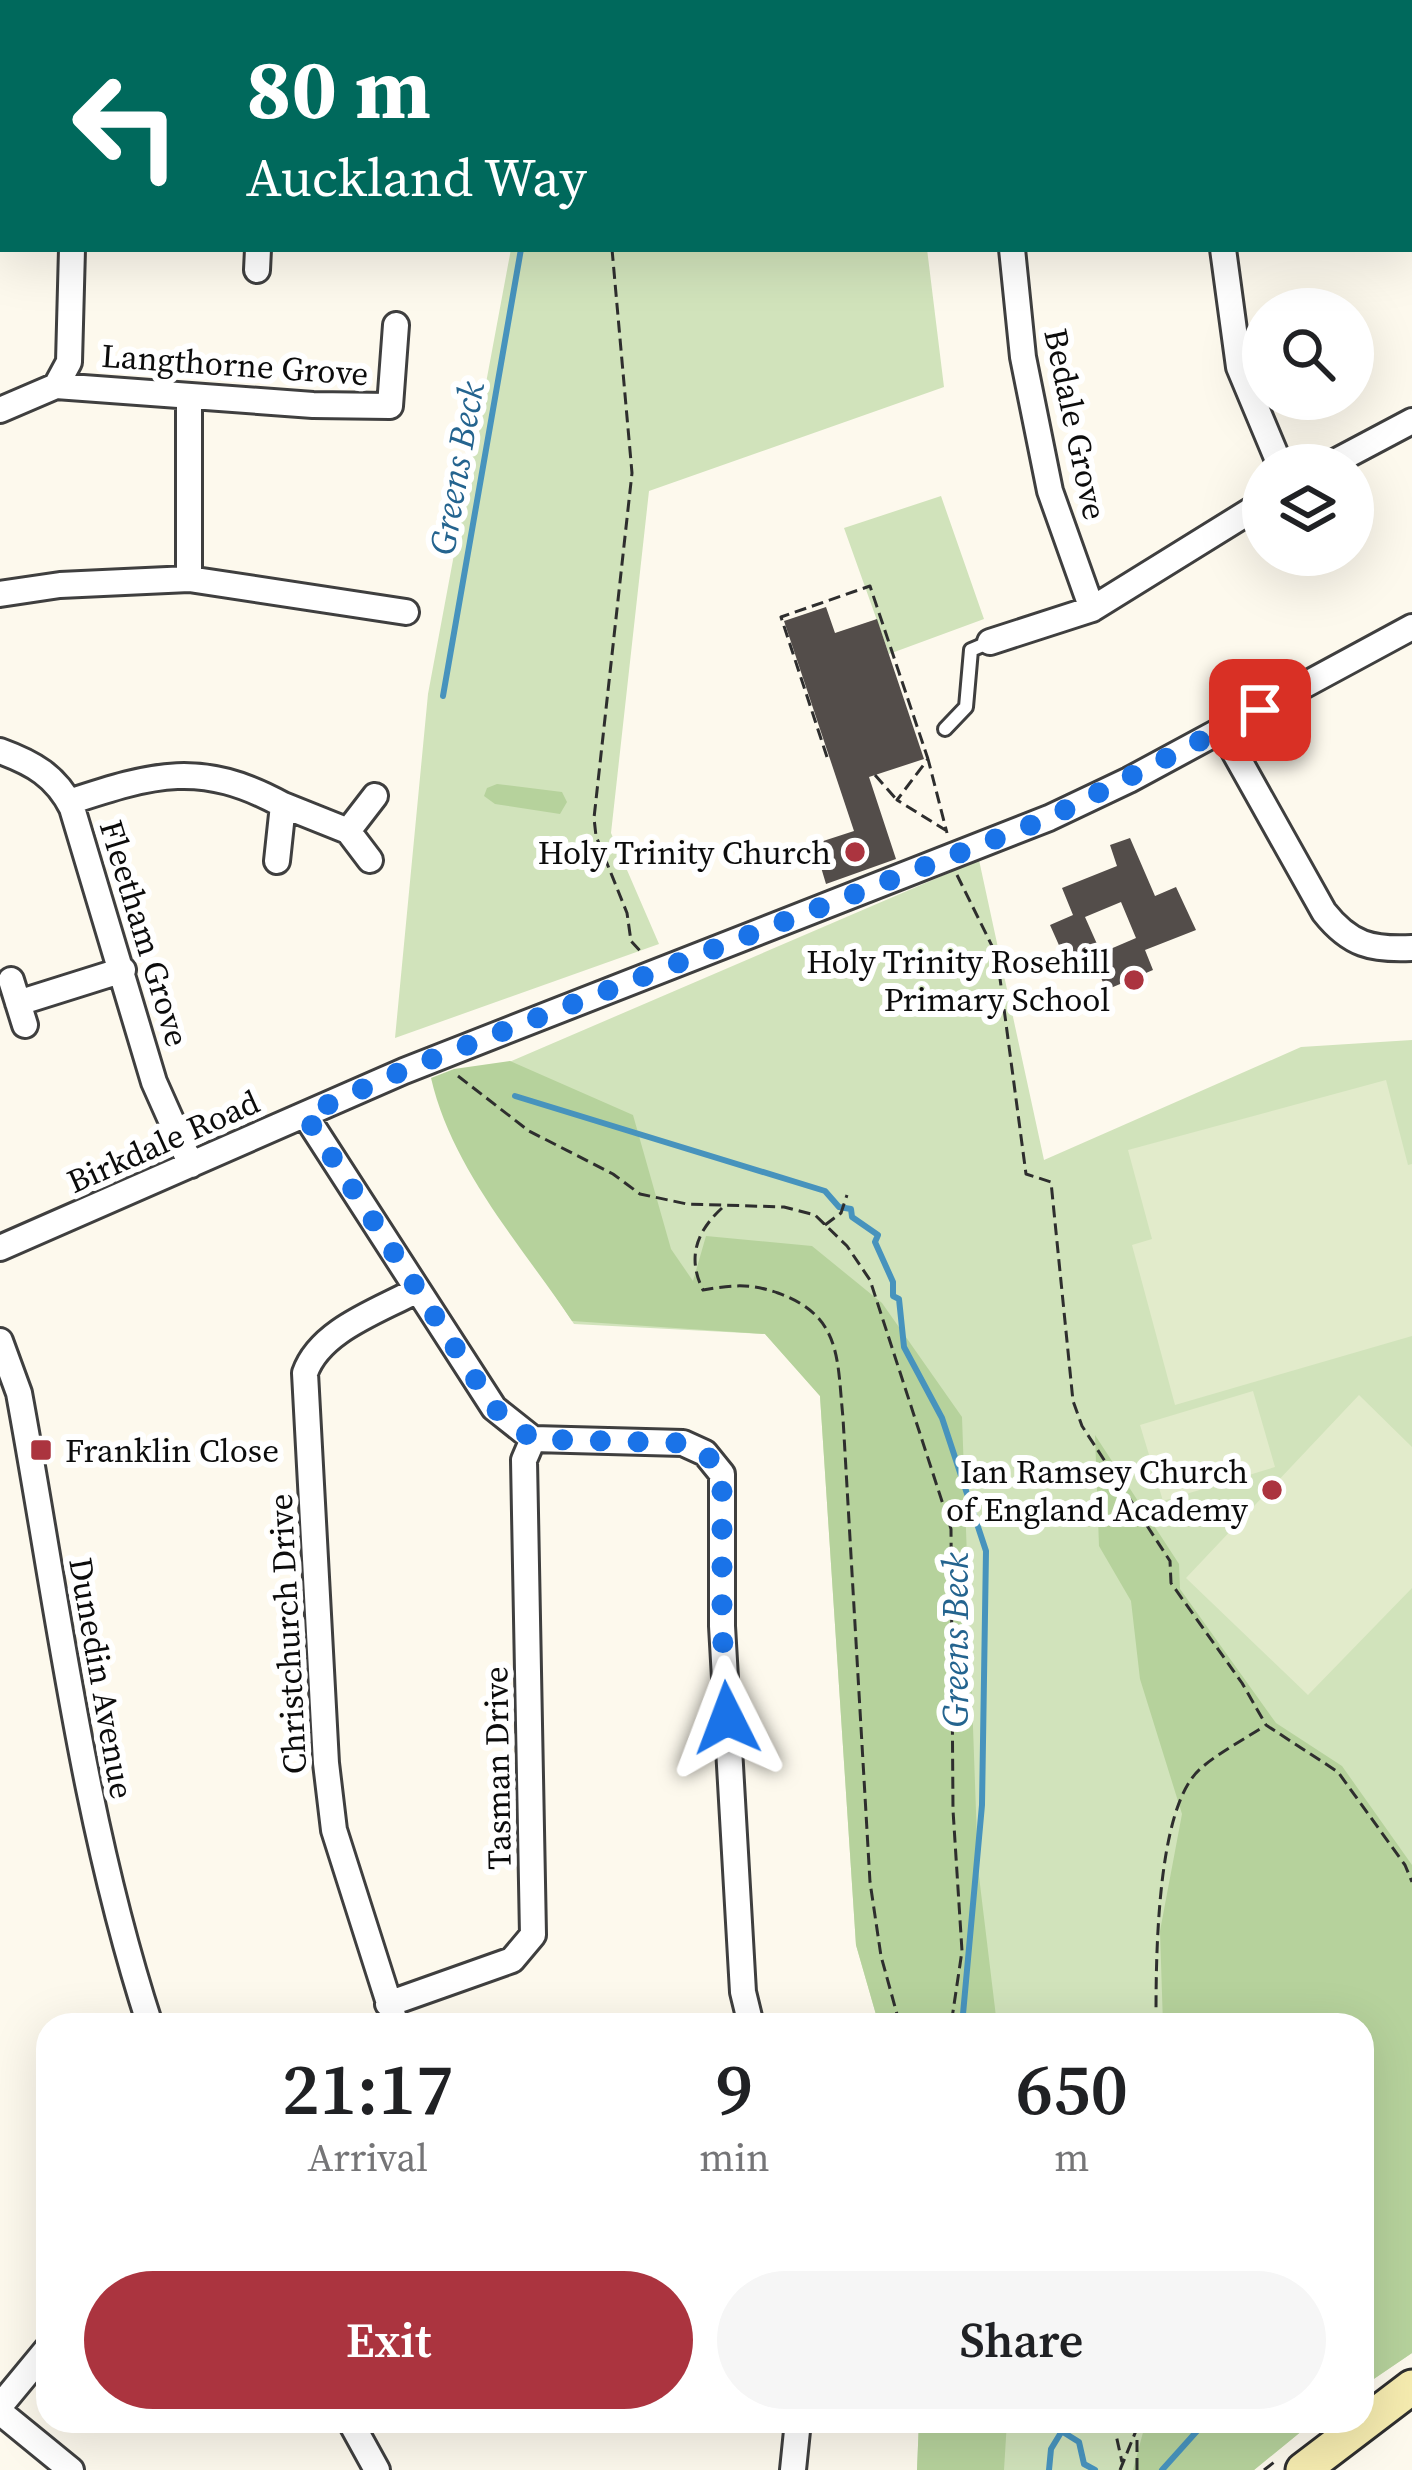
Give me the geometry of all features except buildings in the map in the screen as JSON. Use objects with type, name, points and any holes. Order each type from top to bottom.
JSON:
[{"type":"street","points":[[56,386],[68,362],[72,252]]},
{"type":"street","name":"Bedale Grove","points":[[1012,252],[1023,357],[1050,491],[1092,609]]},
{"type":"street","points":[[1222,252],[1239,367],[1271,444]]},
{"type":"street","name":"Langthorne Grove","points":[[0,410],[56,386],[390,406],[396,325]]},
{"type":"street","points":[[189,396],[189,579]]},
{"type":"street","points":[[1368,444],[1412,421]]},
{"type":"street","points":[[990,641],[1092,609],[1242,516]]},
{"type":"street","points":[[0,594],[60,585],[189,579],[406,612]]},
{"type":"street","name":"Birkdale Road","points":[[0,1248],[404,1070],[952,850],[1049,818],[1412,627]]},
{"type":"street","points":[[1222,730],[1339,931],[1359,945],[1380,950],[1412,948]]},
{"type":"street","name":"Fleetham Grove","points":[[0,751],[46,772],[69,802],[154,1082],[191,1165]]},
{"type":"street","points":[[69,802],[133,781],[170,775],[213,776],[247,784],[348,831],[370,860]]},
{"type":"street","points":[[348,831],[375,796]]},
{"type":"street","points":[[278,861],[284,805]]},
{"type":"street","points":[[18,1003],[123,970]]},
{"type":"street","points":[[305,1115],[494,1408],[532,1439],[683,1443],[705,1453],[722,1474],[722,1626],[743,1992],[748,2013]]},
{"type":"street","name":"Christchurch Drive","points":[[392,2013],[334,1830],[304,1373],[327,1340],[417,1290]]},
{"type":"street","name":"Dunedin Avenue","points":[[0,1340],[19,1393],[97,1841],[146,2013]]},
{"type":"street","name":"Tasman Drive","points":[[394,2013],[512,1960],[533,1935],[524,1460],[532,1439]]},
{"type":"street","points":[[36,2363],[0,2409],[71,2470]]},
{"type":"street","points":[[1374,2416],[1412,2387]]},
{"type":"street","points":[[356,2433],[376,2470]]},
{"type":"street","points":[[793,2470],[797,2433]]},
{"type":"street","points":[[1303,2470],[1352,2433]]},
{"type":"lane","points":[[945,729],[966,707],[971,650],[990,641]]},
{"type":"path","points":[[612,252],[632,473],[594,818],[596,836],[627,913],[631,941],[650,958]]},
{"type":"path","points":[[827,758],[781,617],[870,586],[928,759],[952,850],[997,956],[1026,1174],[1051,1182],[1073,1401],[1082,1426],[1170,1561],[1171,1583],[1266,1725],[1338,1772],[1406,1865],[1412,1882]]},
{"type":"path","points":[[897,800],[928,759]]},
{"type":"path","points":[[875,775],[952,850]]},
{"type":"path","points":[[454,1070],[529,1131],[614,1174],[640,1194],[687,1204],[784,1207],[814,1215],[847,1246],[870,1280],[951,1529],[953,1810],[962,1951],[953,2013]]},
{"type":"path","points":[[825,1225],[841,1213],[847,1195]]},
{"type":"path","points":[[724,1207],[707,1222],[693,1254],[693,1270],[703,1290],[745,1282],[803,1302],[824,1319],[833,1342],[843,1418],[871,1882],[881,1956],[897,2013]]},
{"type":"path","points":[[1156,2013],[1156,1930],[1180,1802],[1197,1771],[1266,1725]]},
{"type":"path","points":[[1115,2433],[1121,2468]]},
{"type":"path","points":[[1121,2468],[1135,2433]]},
{"type":"path","points":[[1137,2433],[1137,2470]]},
{"type":"green space","points":[[510,252],[927,252],[944,387],[649,491],[611,833],[659,944],[395,1038],[428,694]]},
{"type":"green space","points":[[941,496],[984,619],[889,654],[844,528]]},
{"type":"green space","points":[[497,784],[562,792],[567,802],[560,814],[495,804],[484,796],[487,788]]},
{"type":"green space","points":[[979,860],[1044,1160],[1301,1047],[1412,1040],[1412,2353],[1374,2379],[1374,2013],[876,2013],[856,1945],[820,1396],[765,1334],[574,1324],[465,1162],[486,1072]]},
{"type":"green space","points":[[510,1061],[633,1115],[671,1249],[693,1281],[706,1236],[812,1246],[882,1303],[962,1417],[978,1868],[996,2013],[876,2013],[856,1945],[820,1396],[765,1334],[572,1321],[471,1175],[455,1144],[431,1078],[454,1069]]},
{"type":"green space","points":[[1386,1080],[1408,1165],[1412,1164],[1412,1336],[1175,1405],[1132,1245],[1152,1239],[1128,1150]]},
{"type":"green space","points":[[1253,1391],[1275,1467],[1163,1501],[1140,1425]]},
{"type":"green space","points":[[1359,1395],[1412,1447],[1412,1588],[1308,1695],[1186,1578]]},
{"type":"green space","points":[[1095,1435],[1179,1564],[1180,1589],[1276,1723],[1342,1766],[1412,1865],[1412,2353],[1374,2379],[1374,2013],[1163,2013],[1160,1931],[1182,1814],[1140,1679],[1131,1601],[1099,1546]]},
{"type":"green space","points":[[919,2433],[1299,2433],[1254,2470],[917,2470]]},
{"type":"green space","points":[[919,2433],[1006,2433],[1004,2470],[917,2470]]},
{"type":"green space","points":[[1143,2433],[1299,2433],[1254,2470],[1133,2470]]},
{"type":"waterway","name":"Greens Beck","points":[[443,696],[520,252]]},
{"type":"waterway","name":"Greens Beck","points":[[515,1096],[825,1191],[878,1235],[875,1242],[893,1282],[893,1296],[899,1299],[904,1347],[942,1418],[986,1551],[982,1805],[963,2013]]},
{"type":"waterway","name":"Greens Beck","points":[[1049,2470],[1051,2449],[1061,2433]]},
{"type":"waterway","points":[[1065,2433],[1079,2442],[1084,2464],[1095,2470]]},
{"type":"waterway","points":[[1162,2470],[1195,2433]]},
{"type":"place","name":"Holy Trinity Church","points":[[855,852]]},
{"type":"place","name":"Holy Trinity Rosehill Primary School","points":[[1134,980]]},
{"type":"place","name":"Franklin Close","points":[[41,1450]]},
{"type":"place","name":"Ian Ramsey Church of England Academy","points":[[1272,1490]]},
{"type":"route","points":[[727,1718],[722,1474],[705,1453],[683,1443],[532,1439],[511,1425],[494,1408],[305,1115],[404,1070],[1049,818],[1260,710]]}]
